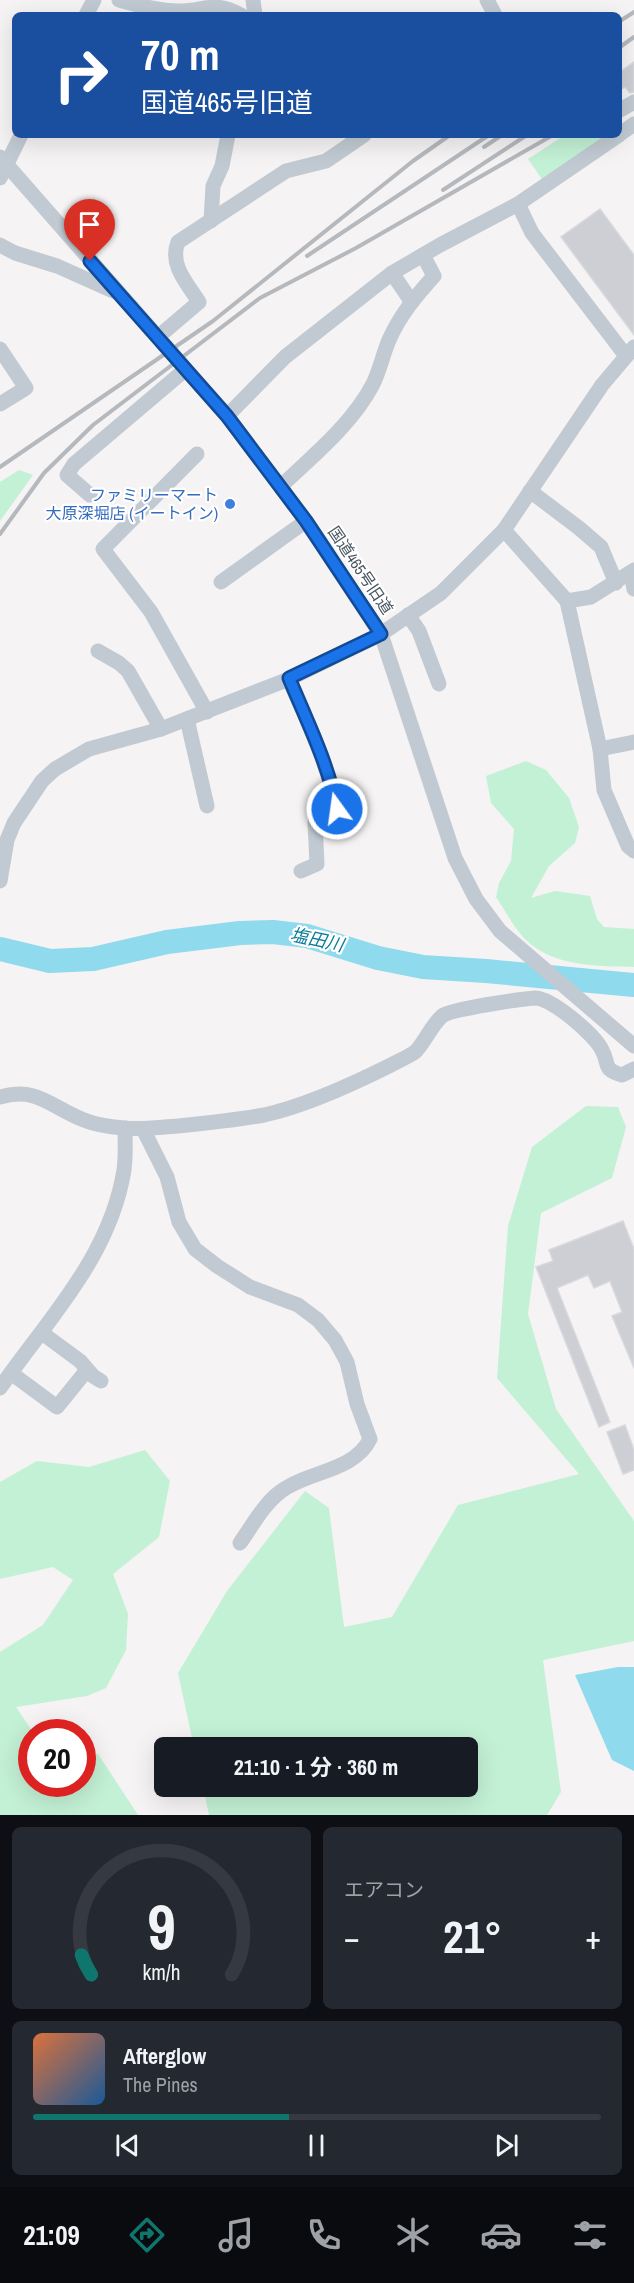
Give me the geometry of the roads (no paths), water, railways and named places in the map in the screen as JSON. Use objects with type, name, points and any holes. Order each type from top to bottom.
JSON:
[{"type":"street","points":[[119,0],[141,6],[181,11],[211,3],[237,12]]},
{"type":"street","points":[[2,167],[19,138]]},
{"type":"street","points":[[211,221],[213,186],[222,166],[227,138]]},
{"type":"street","points":[[165,331],[199,302],[177,267],[174,253],[178,242],[286,171],[326,161],[360,138]]},
{"type":"street","points":[[227,416],[285,357],[392,273],[518,204],[613,138]]},
{"type":"street","name":"国道465号旧道","points":[[0,881],[7,840],[14,823],[42,781],[55,769],[89,749],[161,729],[207,712],[289,678],[381,634],[306,521],[227,416],[2,167]]},
{"type":"street","points":[[518,204],[532,233],[630,351],[602,385],[504,530],[441,593],[381,634],[455,858],[476,899],[500,931],[634,1046]]},
{"type":"street","points":[[0,245],[57,266],[118,293]]},
{"type":"street","points":[[281,486],[322,449],[341,428],[373,384],[390,339],[411,301],[434,276],[423,255]]},
{"type":"street","points":[[392,273],[411,301]]},
{"type":"street","points":[[0,349],[26,388],[0,404]]},
{"type":"street","points":[[90,495],[67,475],[74,465],[186,369]]},
{"type":"street","points":[[197,454],[103,549],[151,612],[207,712]]},
{"type":"street","points":[[530,491],[601,547],[616,583]]},
{"type":"street","points":[[221,582],[306,521]]},
{"type":"street","points":[[504,530],[567,601],[600,749],[604,789],[628,846],[634,852]]},
{"type":"street","points":[[567,601],[591,597],[632,572],[634,589]]},
{"type":"street","points":[[408,615],[420,631],[439,684]]},
{"type":"street","points":[[98,651],[128,671],[161,729]]},
{"type":"street","points":[[289,678],[318,747],[334,793],[337,809],[321,812],[315,823],[317,864],[301,871]]},
{"type":"street","points":[[187,719],[207,806]]},
{"type":"street","points":[[600,749],[634,742]]},
{"type":"street","points":[[0,1097],[11,1093],[28,1093],[87,1122],[125,1128],[143,1129],[265,1114],[304,1102],[376,1072],[416,1051],[430,1029],[445,1014],[537,998],[547,1000],[594,1039],[603,1050],[606,1066],[612,1072],[622,1076],[634,1069]]},
{"type":"street","points":[[87,1370],[57,1407],[4,1377],[42,1333],[90,1264],[116,1203],[124,1169],[125,1128]]},
{"type":"street","points":[[143,1129],[167,1178],[178,1222],[195,1249],[250,1287],[298,1305],[318,1320],[335,1340],[346,1362],[357,1404],[370,1439],[365,1450],[349,1461],[295,1483],[280,1492],[269,1502],[240,1543]]},
{"type":"street","points":[[42,1333],[80,1361],[87,1370],[102,1381]]},
{"type":"water","points":[[618,1667],[634,1667],[634,1771],[612,1760],[575,1675]]},
{"type":"waterway","name":"塩田川","points":[[0,949],[50,961],[93,959],[167,942],[240,933],[273,932],[307,936],[378,958],[423,967],[634,985]]},
{"type":"railway","points":[[622,20],[634,12]]},
{"type":"railway","points":[[622,46],[634,37]]},
{"type":"railway","points":[[0,467],[213,321],[413,161],[446,138]]},
{"type":"railway","points":[[307,256],[484,138]]},
{"type":"railway","points":[[484,147],[498,138]]},
{"type":"railway","points":[[443,190],[522,138]]},
{"type":"railway","points":[[0,534],[44,473],[93,425],[260,298],[356,248],[548,138]]},
{"type":"place","name":"ファミリーマート 大原深堀店 (イートイン)","points":[[230,504]]}]
